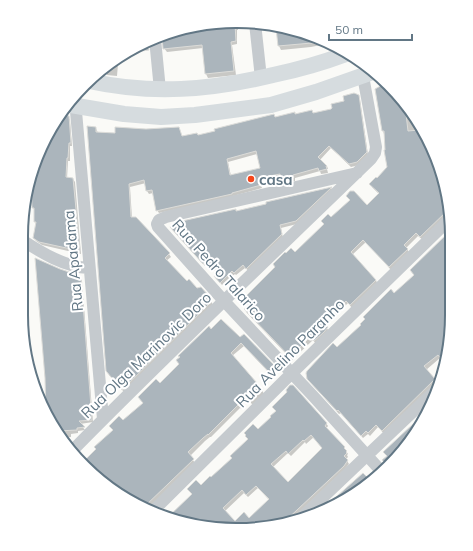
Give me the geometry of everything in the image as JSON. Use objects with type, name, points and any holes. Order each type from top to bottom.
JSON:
[{"type":"main road","points":[[96,83],[139,89],[194,89],[261,78],[341,56]]},
{"type":"main road","points":[[76,104],[124,114],[161,117],[195,115],[271,105],[316,92],[367,74]]},
{"type":"street","points":[[256,29],[261,78]]},
{"type":"street","points":[[156,44],[160,90]]},
{"type":"street","name":"Rua Olga Marinovic Doro","points":[[76,447],[371,159],[375,153],[376,147],[367,74]]},
{"type":"street","name":"Rua Apadama","points":[[74,106],[103,419]]},
{"type":"street","name":"Rua Pedro Talarico","points":[[357,173],[166,218],[159,220],[157,224],[158,227],[224,301],[378,468]]},
{"type":"street","name":"Rua Avelino Paranho","points":[[158,507],[292,373],[445,224]]},
{"type":"street","points":[[28,244],[56,260],[81,268],[89,268]]},
{"type":"street","points":[[309,510],[427,399]]},
{"type":"building","points":[[223,28],[235,28],[236,41],[231,42],[234,71],[205,74],[202,45],[163,49],[162,42],[169,39],[196,32]]},
{"type":"building","points":[[276,32],[313,43],[278,46]]},
{"type":"building","points":[[381,86],[384,89],[406,116],[408,131],[416,130],[417,132],[434,169],[444,214],[420,237],[416,233],[404,245],[408,249],[389,267],[363,240],[351,252],[376,280],[350,305],[346,301],[324,323],[328,327],[324,332],[314,341],[310,337],[290,357],[244,309],[248,305],[243,299],[275,267],[273,264],[285,252],[286,253],[291,248],[295,252],[324,224],[321,221],[328,214],[331,217],[350,200],[346,196],[350,191],[354,191],[367,205],[379,193],[369,184],[387,167],[384,150],[384,131],[382,131],[375,89]]},
{"type":"building","points":[[354,93],[359,95],[367,152],[357,162],[349,164],[329,146],[318,157],[327,166],[327,169],[319,171],[318,168],[293,175],[293,178],[281,180],[280,174],[259,178],[261,185],[232,194],[156,211],[152,190],[146,191],[144,180],[129,184],[131,217],[136,217],[170,253],[165,258],[187,281],[189,279],[197,288],[201,287],[209,296],[211,302],[122,390],[106,371],[87,126],[96,127],[96,132],[115,133],[115,127],[146,129],[179,127],[182,136],[197,133],[198,135],[215,131],[214,129],[274,114],[275,117],[295,112],[295,114],[312,110],[313,113],[331,109],[331,104],[344,101],[343,96]],"holes":[[[256,151],[260,168],[230,175],[227,159]]]},
{"type":"building","points":[[67,116],[69,116],[71,143],[69,143],[66,177],[73,178],[80,251],[39,242],[33,238],[36,222],[34,222],[34,208],[32,208],[32,196],[39,169],[56,132]]},
{"type":"building","points":[[332,187],[296,221],[280,225],[282,234],[246,269],[243,265],[234,273],[232,271],[220,283],[214,276],[217,273],[206,261],[203,264],[170,227],[173,223],[236,209],[236,211],[266,204],[266,202]]},
{"type":"building","points":[[445,236],[445,328],[441,355],[440,358],[438,355],[424,366],[435,379],[382,431],[376,425],[368,433],[366,431],[361,436],[307,379],[306,373],[333,343],[337,347],[361,325],[360,324],[365,319],[363,317],[391,289],[394,293],[414,275],[410,270]]},
{"type":"building","points":[[35,258],[81,277],[92,420],[79,421],[85,427],[77,428],[77,430],[64,431],[46,397]]},
{"type":"building","points":[[221,319],[240,337],[244,334],[276,367],[270,373],[241,343],[231,353],[263,390],[250,402],[243,395],[241,406],[238,405],[208,435],[188,452],[194,459],[148,503],[121,488],[86,459],[96,449],[94,447],[113,430],[109,426],[119,416],[123,420],[143,403],[138,397],[156,379],[160,383],[179,364],[176,360],[180,357],[178,356],[209,326],[211,329]]},
{"type":"building","points":[[290,385],[293,385],[327,423],[325,426],[347,451],[344,456],[348,460],[344,466],[290,516],[250,523],[223,523],[196,519],[172,513],[192,494],[187,489],[196,480],[201,485],[232,458],[230,456],[248,439],[244,433],[253,424],[258,429],[271,417],[270,416],[276,411],[272,407],[287,392],[286,390]],"holes":[[[311,435],[322,448],[288,482],[271,464],[286,451],[288,454],[303,440],[304,441]],[[256,486],[269,499],[249,518],[244,512],[235,521],[223,508],[242,490],[246,495]]]},
{"type":"building","points":[[414,424],[384,462],[382,460],[387,456],[383,452]]},
{"type":"building","points":[[363,473],[367,477],[352,488],[335,498]]},
{"type":"place","name":"casa","points":[[251,179]]}]
